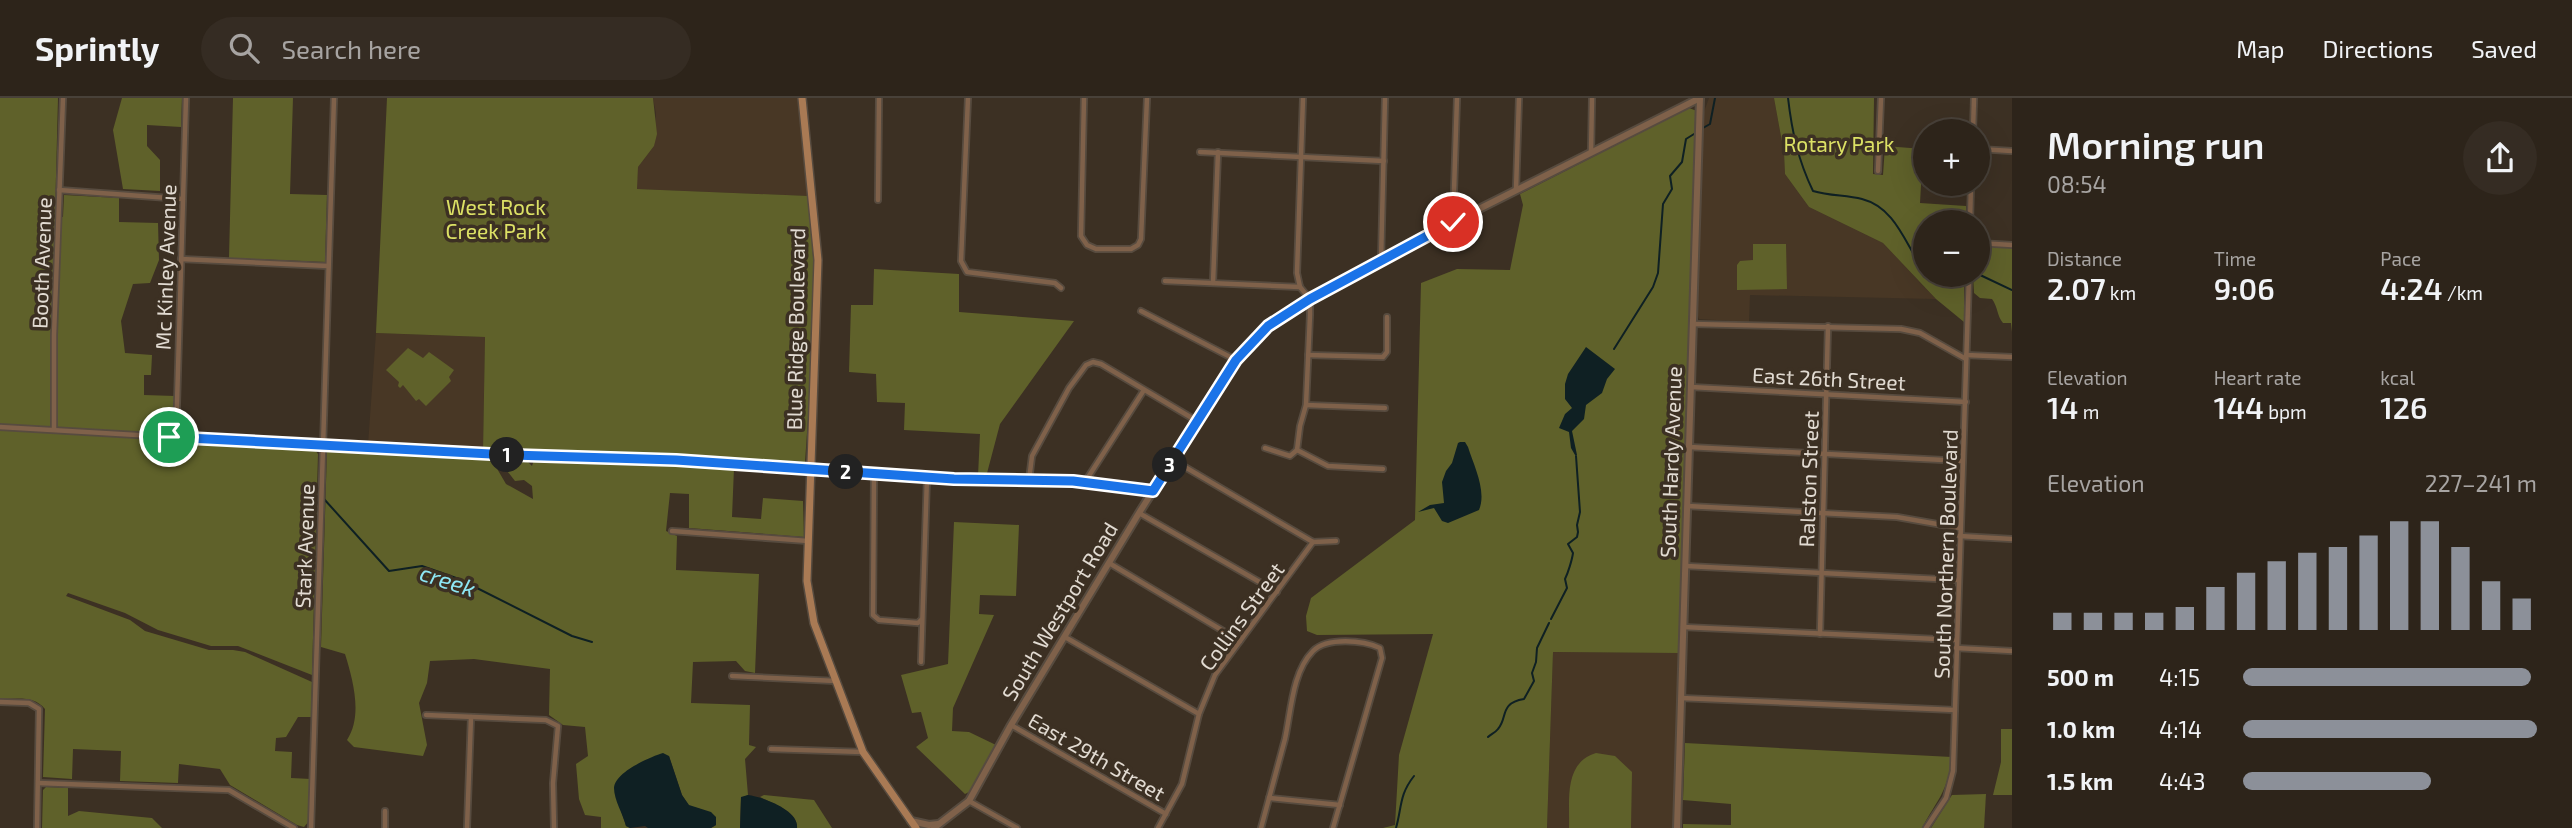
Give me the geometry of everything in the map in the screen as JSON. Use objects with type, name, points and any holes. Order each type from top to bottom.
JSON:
[{"type":"main road","name":"Blue Ridge Boulevard","points":[[802,98],[818,260],[807,581],[810,607],[863,752],[913,824]]},
{"type":"street","name":"Booth Avenue","points":[[54,430],[63,98]]},
{"type":"street","name":"Mc Kinley Avenue","points":[[176,438],[186,98]]},
{"type":"street","name":"Stark Avenue","points":[[311,828],[334,98]]},
{"type":"street","points":[[878,200],[879,98]]},
{"type":"street","points":[[968,98],[961,261],[963,268],[967,272],[1055,283],[1061,288]]},
{"type":"street","points":[[1084,98],[1081,236],[1087,245],[1096,249],[1131,249],[1136,247],[1141,239],[1147,98]]},
{"type":"street","points":[[1265,448],[1290,456],[1297,450],[1306,405],[1310,299],[1300,287],[1297,273],[1303,98]]},
{"type":"street","points":[[1381,261],[1385,98]]},
{"type":"street","points":[[1453,222],[1457,98]]},
{"type":"street","points":[[1516,190],[1519,98]]},
{"type":"street","points":[[1591,154],[1592,98]]},
{"type":"street","name":"South Westport Road","points":[[937,826],[969,801],[1011,725],[1139,513],[1236,360],[1268,326],[1310,299],[1453,222],[1700,98]]},
{"type":"street","name":"South Hardy Avenue","points":[[1677,828],[1700,98]]},
{"type":"street","points":[[1878,171],[1881,98]]},
{"type":"street","points":[[1973,119],[1974,98]]},
{"type":"street","points":[[1990,150],[2012,151]]},
{"type":"street","points":[[1200,152],[1384,161]]},
{"type":"street","points":[[1213,283],[1218,152]]},
{"type":"street","points":[[59,190],[183,199]]},
{"type":"street","points":[[1990,244],[2012,245]]},
{"type":"street","points":[[181,259],[328,267]]},
{"type":"street","points":[[1165,281],[1300,287]]},
{"type":"street","name":"South Northern Boulevard","points":[[1926,828],[1946,798],[1952,781],[1968,287]]},
{"type":"street","points":[[1141,311],[1236,360]]},
{"type":"street","points":[[1308,355],[1383,357],[1387,352],[1387,317]]},
{"type":"street","points":[[1692,324],[1911,330],[1966,357],[2012,357]]},
{"type":"street","name":"Ralston Street","points":[[1820,634],[1828,326]]},
{"type":"street","points":[[1029,480],[1032,456],[1069,388],[1086,365],[1093,362],[1101,364],[1198,421]]},
{"type":"street","name":"East 26th Street","points":[[1690,387],[1966,402]]},
{"type":"street","points":[[1085,482],[1144,390]]},
{"type":"street","points":[[1306,405],[1385,408]]},
{"type":"street","points":[[0,427],[323,446],[811,468],[927,477],[1085,482],[1153,491]]},
{"type":"street","points":[[1688,447],[1963,461]]},
{"type":"street","points":[[1297,450],[1328,466],[1383,469]]},
{"type":"street","points":[[1173,460],[1313,542],[1336,541]]},
{"type":"street","points":[[874,473],[873,615],[876,618],[918,623],[922,620]]},
{"type":"street","points":[[922,662],[927,477]]},
{"type":"street","points":[[1686,506],[1897,517],[1960,528]]},
{"type":"street","points":[[1139,513],[1277,592]]},
{"type":"street","points":[[672,531],[808,541]]},
{"type":"street","points":[[1959,536],[2012,539]]},
{"type":"street","name":"Collins Street","points":[[1158,828],[1182,784],[1199,714],[1215,675],[1313,542]]},
{"type":"street","points":[[1108,563],[1240,641]]},
{"type":"street","points":[[1685,566],[1958,580]]},
{"type":"street","points":[[1683,627],[1957,640]]},
{"type":"street","points":[[1064,636],[1199,714]]},
{"type":"street","points":[[1261,828],[1297,684],[1308,657],[1323,644],[1369,644],[1380,649],[1382,658],[1333,828]]},
{"type":"street","points":[[1956,649],[2012,651]]},
{"type":"street","points":[[732,676],[836,681]]},
{"type":"street","points":[[1681,698],[1955,710]]},
{"type":"street","points":[[0,702],[29,703],[37,707],[40,715],[37,828]]},
{"type":"street","points":[[426,715],[546,720],[558,726],[554,828]]},
{"type":"street","points":[[467,828],[471,717]]},
{"type":"street","name":"East 29th Street","points":[[1011,725],[1166,814]]},
{"type":"street","points":[[771,749],[863,752]]},
{"type":"street","points":[[38,783],[229,790],[294,828]]},
{"type":"street","points":[[1269,798],[1339,805]]},
{"type":"street","points":[[969,801],[1017,828]]},
{"type":"street","points":[[385,811],[385,828]]},
{"type":"street","points":[[913,824],[937,826]]},
{"type":"shaded area","points":[[653,98],[799,98],[809,196],[636,189],[638,167],[654,146],[656,113]]},
{"type":"shaded area","points":[[1709,98],[1774,98],[1785,174],[1809,207],[1883,243],[1913,275],[1913,287],[1925,287],[1936,299],[1750,295],[1749,322],[1699,319],[1697,314],[1704,112]]},
{"type":"shaded area","points":[[376,333],[485,337],[483,447],[368,445]]},
{"type":"shaded area","points":[[1586,347],[1615,369],[1607,379],[1602,393],[1586,405],[1584,419],[1572,431],[1575,455],[1571,448],[1569,432],[1559,428],[1565,414],[1572,408],[1565,399],[1568,374]]},
{"type":"shaded area","points":[[1460,442],[1465,442],[1468,447],[1476,470],[1481,487],[1481,503],[1479,510],[1448,523],[1442,521],[1434,508],[1418,512],[1430,505],[1444,503],[1442,482]]},
{"type":"shaded area","points":[[1553,652],[1679,653],[1674,828],[1547,828]]},
{"type":"shaded area","points":[[663,753],[669,756],[682,795],[689,805],[711,812],[716,817],[716,825],[711,828],[626,826],[615,797],[616,782],[634,766]]},
{"type":"shaded area","points":[[748,795],[762,798],[786,810],[796,821],[797,828],[740,828],[741,797]]},
{"type":"green space","points":[[0,98],[58,98],[55,216],[63,217],[64,195],[119,198],[119,222],[158,223],[159,260],[150,283],[133,284],[121,321],[125,353],[152,355],[151,375],[144,375],[144,395],[175,396],[173,433],[177,443],[315,450],[318,454],[312,675],[238,646],[211,646],[158,630],[125,613],[68,593],[66,596],[130,620],[145,631],[209,650],[245,652],[312,682],[311,717],[298,717],[286,737],[276,738],[275,751],[292,752],[291,778],[311,779],[310,820],[304,827],[230,785],[220,769],[179,764],[178,783],[120,781],[121,751],[73,749],[72,779],[43,777],[45,709],[30,700],[0,699]]},
{"type":"green space","points":[[122,98],[182,98],[181,127],[147,125],[147,146],[160,160],[160,191],[123,189],[113,130]]},
{"type":"green space","points":[[233,98],[293,98],[290,194],[327,195],[325,262],[229,258]]},
{"type":"green space","name":"West Rock Creek Park","points":[[387,98],[653,98],[657,134],[654,146],[638,167],[637,189],[809,196],[814,272],[818,273],[805,462],[483,451],[485,337],[376,333]]},
{"type":"green space","name":"Rotary Park","points":[[1774,98],[1874,98],[1873,174],[1883,175],[1885,146],[1913,148],[1913,196],[1920,196],[1920,203],[1966,206],[1966,210],[1913,210],[1913,275],[1883,243],[1809,207],[1785,174]]},
{"type":"green space","points":[[1689,108],[1697,111],[1679,653],[1553,652],[1547,828],[1383,828],[1395,825],[1399,755],[1433,634],[1317,635],[1307,631],[1306,616],[1311,598],[1415,520],[1421,283],[1457,269],[1510,270],[1523,205],[1520,194]]},
{"type":"green space","points":[[1753,244],[1786,244],[1787,289],[1737,290],[1737,265],[1740,261],[1753,260]]},
{"type":"green space","points":[[1990,247],[2012,247],[2012,332],[2011,323],[2003,323],[1992,299],[1980,298],[1974,293],[1974,287],[1990,287]]},
{"type":"green space","points":[[874,269],[959,274],[959,312],[1074,321],[1000,424],[986,477],[978,476],[980,434],[904,430],[905,403],[877,402],[876,374],[849,372],[851,305],[873,305]]},
{"type":"green space","points":[[1925,287],[1964,287],[1964,322]]},
{"type":"green space","points":[[408,348],[423,358],[429,352],[454,370],[449,377],[451,381],[426,406],[419,399],[416,401],[403,385],[400,388],[399,382],[386,370]]},
{"type":"green space","points":[[327,450],[492,460],[506,484],[533,499],[532,486],[524,480],[515,481],[504,467],[507,463],[528,462],[532,466],[534,460],[543,459],[734,468],[732,517],[761,519],[763,498],[803,501],[804,537],[689,528],[689,494],[670,493],[666,531],[677,536],[676,570],[759,574],[755,673],[745,671],[736,661],[693,662],[691,703],[750,705],[749,745],[756,747],[745,759],[748,795],[741,798],[740,828],[711,828],[716,825],[700,809],[689,806],[682,795],[669,756],[618,801],[626,826],[630,828],[601,828],[601,817],[585,815],[579,799],[576,764],[588,756],[585,727],[563,725],[549,715],[550,669],[474,659],[430,661],[427,683],[419,703],[427,745],[423,756],[354,747],[347,740],[355,720],[356,709],[345,654],[321,647]]},
{"type":"green space","points":[[954,522],[1019,525],[1016,596],[980,595],[979,614],[994,615],[953,708],[952,731],[969,732],[996,745],[971,791],[965,794],[916,747],[928,738],[921,712],[912,713],[901,675],[948,664]]},
{"type":"green space","points":[[2001,729],[2012,729],[2012,795],[1993,795],[2001,762]]},
{"type":"green space","points":[[1685,743],[1952,757],[1945,788],[1922,828],[1683,828],[1683,824],[1731,825],[1731,804],[1683,800]]},
{"type":"green space","points":[[1596,753],[1615,756],[1632,772],[1631,828],[1569,828],[1569,795],[1573,774],[1585,758]]},
{"type":"green space","points":[[46,787],[68,788],[68,816],[79,811],[152,818],[162,828],[42,828],[43,790]]},
{"type":"green space","points":[[1986,794],[1984,828],[1931,828],[1952,795]]},
{"type":"green space","points":[[764,795],[814,800],[832,828],[797,828],[789,813],[760,797]]},
{"type":"waterway","points":[[1703,128],[1710,124],[1715,98]]},
{"type":"waterway","points":[[1788,98],[1796,146],[1813,191],[1862,199],[1874,204],[1892,219],[1913,253]]},
{"type":"waterway","points":[[1614,349],[1653,287],[1658,273],[1663,204],[1672,189],[1670,176],[1682,162],[1686,139],[1694,134]]},
{"type":"waterway","points":[[1990,280],[2012,290]]},
{"type":"waterway","points":[[1551,619],[1567,588],[1565,579],[1573,553],[1568,544],[1577,537],[1578,532],[1580,512],[1576,456]]},
{"type":"waterway","name":"creek","points":[[324,499],[389,571],[422,566],[459,579],[572,636],[592,642]]},
{"type":"waterway","points":[[1488,737],[1501,725],[1507,707],[1524,699],[1534,681],[1532,673],[1537,648],[1549,623]]},
{"type":"waterway","points":[[1396,828],[1403,795],[1414,776]]},
{"type":"route","points":[[169,437],[512,455],[676,460],[954,479],[1073,481],[1153,491],[1236,360],[1268,326],[1288,311],[1453,222]]}]
